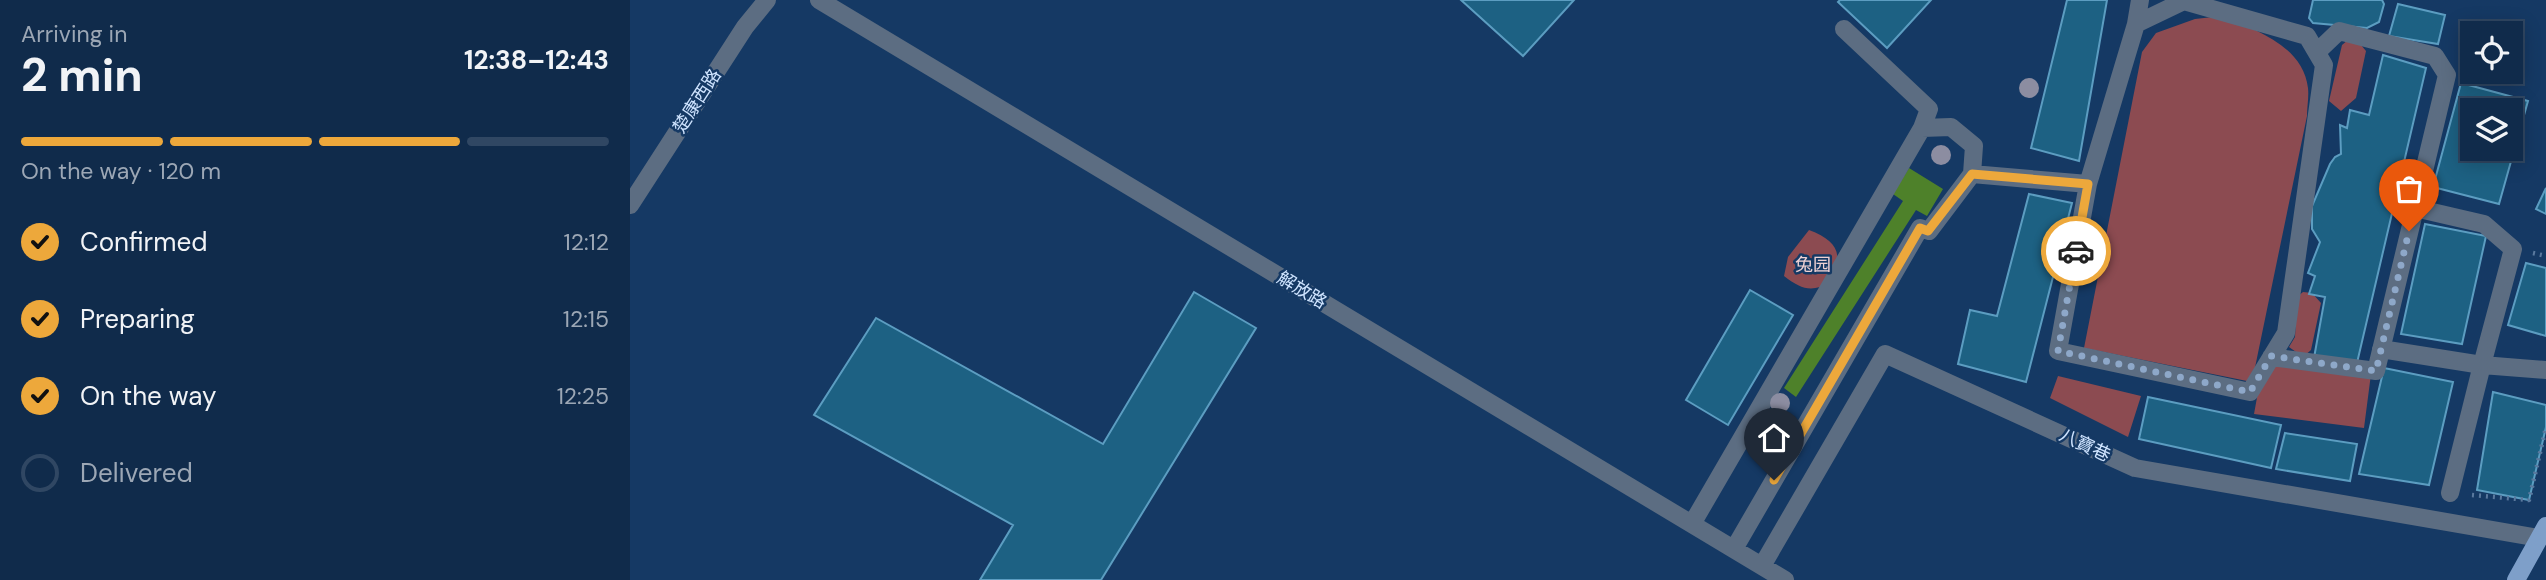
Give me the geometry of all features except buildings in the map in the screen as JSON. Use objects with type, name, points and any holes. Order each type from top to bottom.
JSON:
[{"type":"main road","points":[[2516,580],[2543,532]]},
{"type":"street","name":"楚康西路","points":[[630,205],[746,26],[767,0]]},
{"type":"street","name":"解放路","points":[[819,0],[1785,580]]},
{"type":"street","points":[[2136,24],[2184,1],[2307,36],[2324,65],[2286,333],[2250,392],[2058,351],[2088,184],[2136,24],[2140,0]]},
{"type":"street","points":[[1692,524],[1922,128],[1929,109],[1844,29]]},
{"type":"street","points":[[2271,356],[2376,371],[2447,75],[2435,56],[2339,31],[2317,52]]},
{"type":"street","points":[[1734,549],[1920,228],[1928,231],[1972,174],[1974,146],[1951,127],[1922,128]]},
{"type":"street","points":[[1972,174],[2088,184]]},
{"type":"street","points":[[2415,208],[2484,225],[2512,249],[2450,492]]},
{"type":"street","points":[[2381,349],[2482,365],[2546,370]]},
{"type":"street","name":"八寶巷","points":[[1762,566],[1885,354],[2135,468],[2543,532]]},
{"type":"path","points":[[2450,492],[2529,500],[2546,427]]},
{"type":"green space","points":[[2222,16],[2263,34],[2288,50],[2304,73],[2308,88],[2307,116],[2252,382],[2084,348],[2142,52],[2156,33],[2195,19]]},
{"type":"green space","points":[[2348,40],[2361,45],[2366,51],[2356,98],[2341,111],[2329,101],[2342,45]]},
{"type":"green space","name":"兔园","points":[[1809,230],[1832,244],[1837,256],[1831,283],[1818,288],[1802,287],[1784,276],[1788,257]]},
{"type":"green space","points":[[2303,292],[2312,293],[2321,303],[2311,350],[2303,357],[2289,347],[2295,337],[2297,297]]},
{"type":"green space","points":[[2264,359],[2371,374],[2364,428],[2254,414]]},
{"type":"green space","points":[[2058,376],[2141,396],[2128,437],[2050,398]]},
{"type":"shaded area","points":[[1909,168],[1943,189],[1927,216],[1916,210],[1796,397],[1784,388],[1903,201],[1893,194]]},
{"type":"way so far","points":[[2076,251],[2058,351],[2250,392],[2271,356],[2376,371],[2409,231]]},
{"type":"route","points":[[1774,480],[1920,228],[1928,231],[1972,174],[2088,184],[2076,251]]}]
